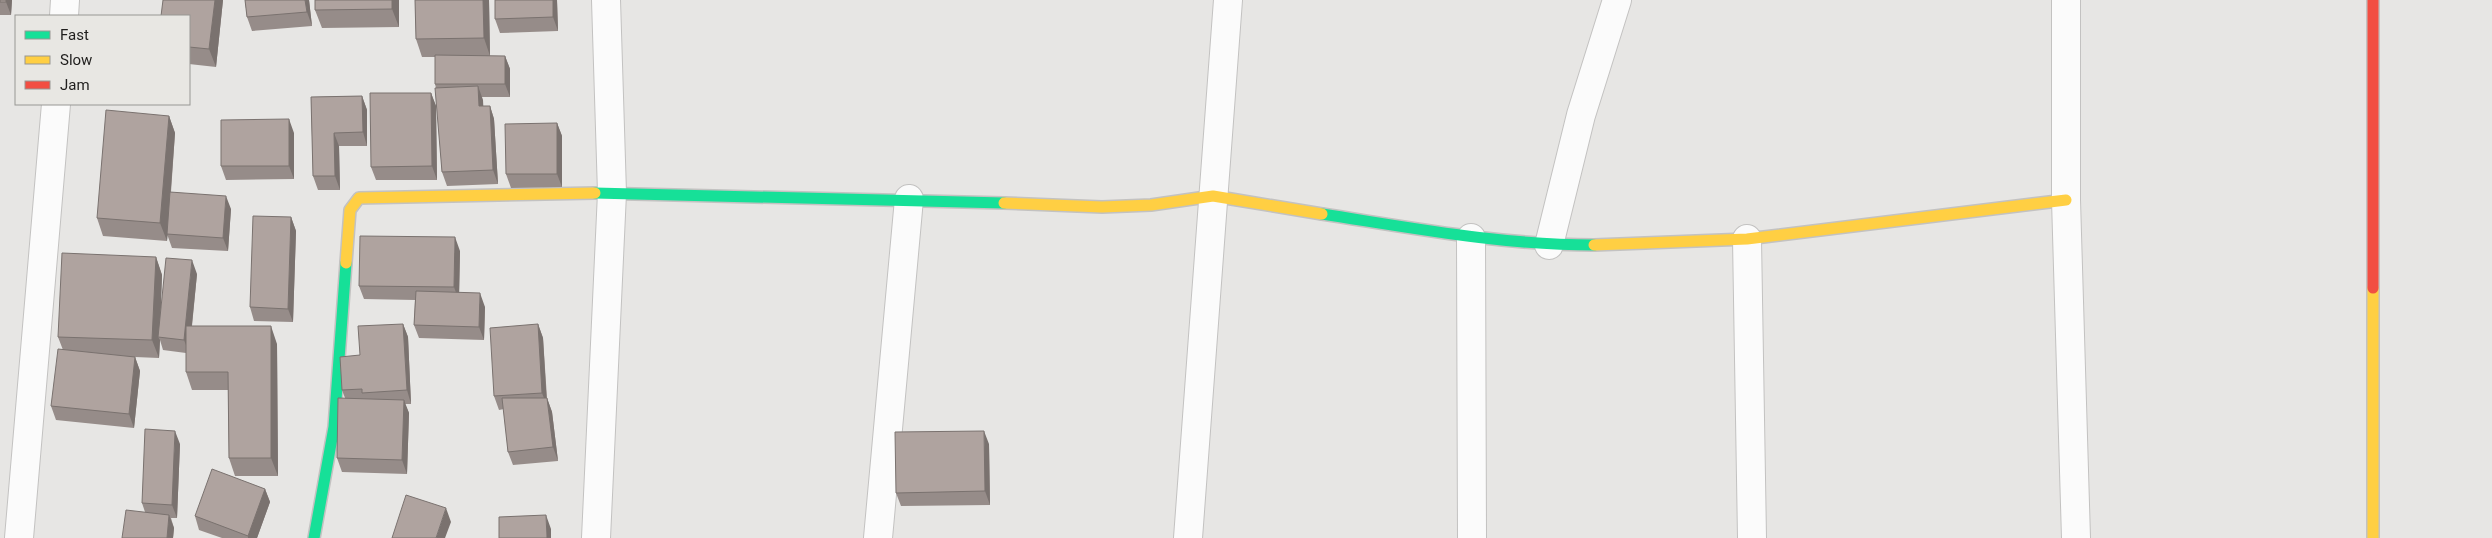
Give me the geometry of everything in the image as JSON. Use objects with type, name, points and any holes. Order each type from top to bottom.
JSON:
[{"type":"street","points":[[64,15],[65,0]]},
{"type":"street","points":[[596,538],[612,192],[606,0]]},
{"type":"street","points":[[1188,538],[1228,0]]},
{"type":"street","points":[[1549,245],[1581,115],[1617,0]]},
{"type":"street","points":[[2066,0],[2066,200],[2076,538]]},
{"type":"street","points":[[2373,0],[2374,538]]},
{"type":"street","points":[[19,538],[56,105]]},
{"type":"street","points":[[314,538],[334,427],[350,210],[359,198],[372,196],[612,192],[909,199],[1102,207],[1151,205],[1213,196],[1471,238],[1549,245],[1652,244],[1747,240],[2066,200]]},
{"type":"street","points":[[878,538],[909,199]]},
{"type":"street","points":[[1471,238],[1472,538]]},
{"type":"street","points":[[1747,240],[1752,538]]},
{"type":"building","points":[[163,0],[215,0],[209,49],[190,47],[190,15],[161,15]]},
{"type":"building","points":[[245,0],[305,0],[307,12],[247,17]]},
{"type":"building","points":[[315,0],[392,0],[392,9],[315,10]]},
{"type":"building","points":[[415,0],[483,0],[484,38],[416,39]]},
{"type":"building","points":[[495,0],[553,0],[553,17],[495,19]]},
{"type":"building","points":[[435,55],[505,56],[505,84],[435,84]]},
{"type":"building","points":[[478,86],[479,106],[490,106],[493,170],[442,172],[435,88]]},
{"type":"building","points":[[370,93],[431,93],[432,166],[371,167]]},
{"type":"building","points":[[362,96],[363,132],[334,133],[335,176],[313,176],[311,97]]},
{"type":"building","points":[[106,110],[169,116],[160,223],[97,218]]},
{"type":"building","points":[[289,119],[289,166],[221,166],[221,120]]},
{"type":"building","points":[[557,123],[557,174],[506,174],[505,124]]},
{"type":"building","points":[[170,192],[226,196],[223,238],[167,234]]},
{"type":"building","points":[[253,216],[291,217],[288,309],[250,307]]},
{"type":"building","points":[[360,236],[455,237],[454,287],[359,286]]},
{"type":"building","points":[[62,253],[156,257],[152,340],[58,337]]},
{"type":"building","points":[[166,258],[192,260],[184,340],[158,337]]},
{"type":"building","points":[[416,291],[480,293],[479,327],[414,325]]},
{"type":"building","points":[[403,324],[407,390],[362,393],[362,389],[342,390],[340,357],[360,355],[358,326]]},
{"type":"building","points":[[538,324],[542,393],[494,396],[490,328]]},
{"type":"building","points":[[186,326],[271,326],[271,458],[229,458],[228,372],[186,372]]},
{"type":"building","points":[[58,349],[135,357],[129,414],[51,406]]},
{"type":"building","points":[[338,398],[404,400],[402,460],[337,458]]},
{"type":"building","points":[[502,398],[547,398],[553,447],[508,452]]},
{"type":"building","points":[[145,429],[175,431],[172,505],[142,503]]},
{"type":"building","points":[[984,431],[985,491],[896,493],[895,432]]},
{"type":"building","points":[[212,469],[265,489],[248,536],[195,516]]},
{"type":"building","points":[[406,495],[446,508],[436,538],[392,538]]},
{"type":"building","points":[[126,510],[169,515],[167,538],[122,538]]},
{"type":"building","points":[[546,515],[547,538],[499,538],[499,517]]},
{"type":"traffic: fast","points":[[595,193],[1004,203]]},
{"type":"traffic: fast","points":[[1322,214],[1492,239],[1594,245]]},
{"type":"traffic: fast","points":[[314,538],[334,427],[346,263]]},
{"type":"traffic: slow","points":[[346,263],[350,210],[359,198],[595,193]]},
{"type":"traffic: slow","points":[[1004,203],[1102,207],[1151,205],[1213,196],[1322,214]]},
{"type":"traffic: slow","points":[[1594,245],[1747,239],[2066,200]]},
{"type":"traffic: slow","points":[[2373,288],[2373,538]]},
{"type":"traffic: jam","points":[[2373,0],[2373,288]]}]
